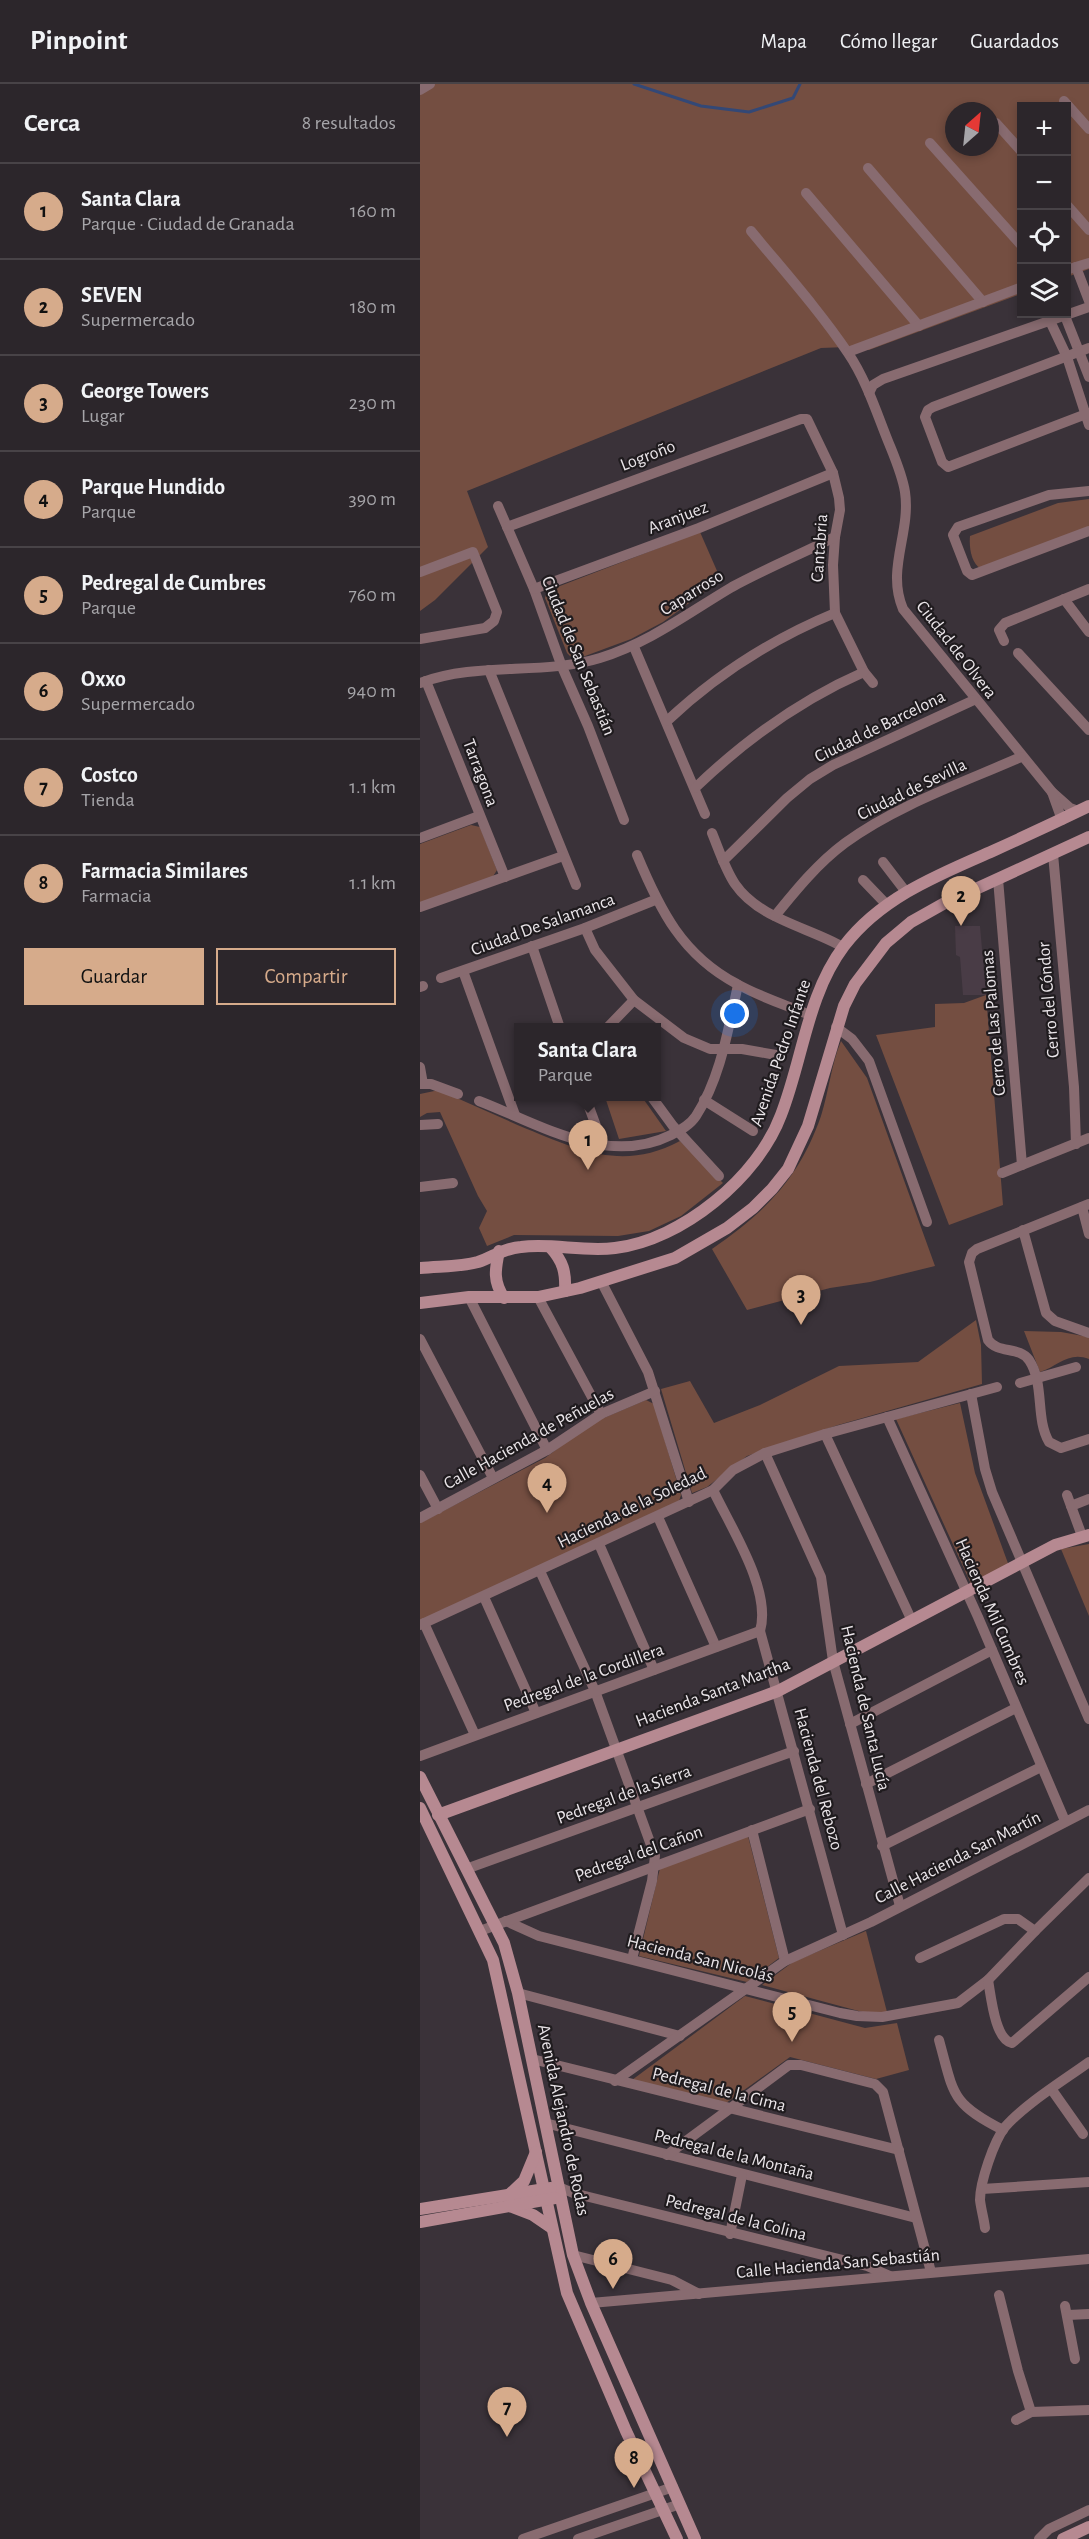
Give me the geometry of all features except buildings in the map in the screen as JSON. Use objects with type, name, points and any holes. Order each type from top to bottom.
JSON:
[{"type":"street","points":[[420,90],[430,84]]},
{"type":"street","points":[[1065,101],[1089,129]]},
{"type":"street","points":[[999,126],[1017,146]]},
{"type":"street","points":[[930,143],[1017,240]]},
{"type":"street","points":[[868,168],[983,302]]},
{"type":"street","points":[[806,193],[919,326]]},
{"type":"street","points":[[1071,210],[1089,230]]},
{"type":"street","name":"Ciudad de Olvera","points":[[751,231],[848,352],[869,393],[902,480],[905,495],[905,522],[896,568],[898,597],[908,618],[1052,792],[1070,808],[1083,808]]},
{"type":"street","points":[[1089,263],[1071,269],[1089,301]]},
{"type":"street","points":[[848,352],[1017,289]]},
{"type":"street","points":[[1071,314],[1089,307]]},
{"type":"street","points":[[869,393],[873,385],[883,379],[1059,318]]},
{"type":"street","points":[[1066,318],[1085,350],[1089,377]]},
{"type":"street","points":[[1050,321],[1067,357],[1088,417],[946,466],[942,462],[925,419],[928,410],[933,407],[1067,357],[1085,350]]},
{"type":"street","name":"Cantabria","points":[[801,418],[810,422],[833,474],[840,510],[835,537],[832,583],[835,613],[864,672],[873,683]]},
{"type":"street","name":"Logroño","points":[[507,527],[801,418]]},
{"type":"street","name":"Aranjuez","points":[[534,589],[699,528],[833,474]]},
{"type":"street","points":[[1089,491],[1049,495],[958,527],[953,535],[967,571],[972,575],[1089,531]]},
{"type":"street","name":"Ciudad de San Sebastián","points":[[498,506],[534,589],[562,667],[588,726],[624,820]]},
{"type":"street","name":"Caparroso","points":[[423,682],[489,670],[562,667],[600,658],[634,646],[677,623],[735,586],[835,537]]},
{"type":"street","points":[[420,572],[473,552],[497,612],[494,621],[485,628],[420,639]]},
{"type":"street","points":[[1004,641],[999,630],[1005,623],[1089,590]]},
{"type":"street","points":[[1064,599],[1089,632]]},
{"type":"street","points":[[667,721],[722,674],[782,637],[835,613]]},
{"type":"street","points":[[634,646],[705,814]]},
{"type":"street","points":[[1018,653],[1087,728]]},
{"type":"street","points":[[489,670],[576,885]]},
{"type":"street","points":[[695,788],[759,732],[804,701],[864,672]]},
{"type":"street","name":"Tarragona","points":[[423,682],[505,876]]},
{"type":"street","name":"Ciudad de Barcelona","points":[[723,861],[787,798],[810,779],[833,765],[974,700]]},
{"type":"street","name":"Ciudad de Sevilla","points":[[775,916],[824,860],[864,831],[905,809],[1021,757]]},
{"type":"street","name":"Ciudad de Olvera","points":[[1052,792],[1062,820]]},
{"type":"street","name":"Avenida Pedro Infante","points":[[420,1268],[481,1261],[500,1251],[517,1247],[598,1250],[617,1248],[665,1233],[706,1207],[750,1169],[777,1127],[810,1015],[822,984],[843,947],[861,927],[887,905],[928,879],[1062,820],[1083,808]]},
{"type":"street","points":[[420,836],[479,816]]},
{"type":"street","points":[[712,833],[734,884],[744,895],[775,916],[843,947]]},
{"type":"street","points":[[420,1303],[469,1298],[538,1297],[602,1282],[675,1258],[728,1228],[772,1189],[788,1169],[808,1126],[836,1028],[855,984],[877,954],[896,934],[943,904],[1089,837]]},
{"type":"street","name":"Cerro del Cóndor","points":[[1053,854],[1073,1075],[1076,1144]]},
{"type":"street","points":[[637,855],[667,921],[698,957],[738,985],[810,1015]]},
{"type":"street","points":[[420,907],[563,856]]},
{"type":"street","points":[[883,862],[906,892]]},
{"type":"street","name":"Cerro de Las Palomas","points":[[998,879],[1022,1165]]},
{"type":"street","points":[[862,880],[887,905]]},
{"type":"street","name":"Ciudad De Salamanca","points":[[441,978],[585,928],[656,900]]},
{"type":"street","points":[[585,928],[596,950],[634,1000],[648,1013],[696,1045],[710,1049],[724,1048],[776,1055]]},
{"type":"street","points":[[532,946],[558,1023]]},
{"type":"street","points":[[464,971],[515,1115]]},
{"type":"street","points":[[479,1101],[577,1140],[620,1148],[659,1141],[689,1125],[704,1100],[724,1048],[738,985]]},
{"type":"street","points":[[612,1023],[634,1000]]},
{"type":"street","points":[[836,1028],[852,1039],[869,1062],[927,1222]]},
{"type":"street","points":[[420,1067],[421,1084],[458,1094]]},
{"type":"street","points":[[704,1100],[753,1131]]},
{"type":"street","points":[[587,1101],[603,1145]]},
{"type":"street","points":[[655,1101],[678,1131],[719,1176]]},
{"type":"street","points":[[420,1125],[438,1124]]},
{"type":"street","points":[[1002,1173],[1089,1138]]},
{"type":"street","points":[[420,1187],[453,1183]]},
{"type":"street","points":[[1089,1234],[1085,1205],[977,1249],[970,1258],[969,1267],[988,1340],[994,1346],[1024,1354],[1031,1364],[1042,1422],[1049,1442],[1061,1448],[1089,1439]]},
{"type":"street","points":[[1023,1230],[1046,1313],[1055,1321],[1089,1333]]},
{"type":"street","points":[[550,1247],[560,1258],[564,1268],[565,1291]]},
{"type":"street","points":[[500,1251],[495,1282],[504,1298]]},
{"type":"street","points":[[602,1282],[656,1391],[689,1502]]},
{"type":"street","points":[[538,1297],[601,1414]]},
{"type":"street","points":[[469,1298],[548,1450]]},
{"type":"street","points":[[420,1339],[493,1478]]},
{"type":"street","points":[[1020,1383],[1076,1366]]},
{"type":"street","name":"Hacienda de la Soledad","points":[[422,1624],[689,1502],[713,1490],[733,1470],[765,1453],[825,1434],[998,1387]]},
{"type":"street","name":"Calle Hacienda de Peñuelas","points":[[420,1518],[548,1450],[601,1414],[656,1391]]},
{"type":"street","points":[[971,1394],[985,1469],[1021,1562],[1089,1719]]},
{"type":"street","name":"Hacienda Mil Cumbres","points":[[887,1418],[967,1592],[1065,1821]]},
{"type":"street","points":[[825,1434],[912,1621]]},
{"type":"street","name":"Hacienda de Santa Lucía","points":[[765,1453],[818,1566],[824,1589],[833,1661],[900,1906]]},
{"type":"street","points":[[420,1475],[438,1509]]},
{"type":"street","name":"Hacienda del Rebozo","points":[[713,1490],[759,1589],[763,1610],[760,1632],[843,1935]]},
{"type":"street","points":[[1085,1536],[1069,1500],[1089,1499]]},
{"type":"street","points":[[658,1517],[716,1647]]},
{"type":"street","name":"Hacienda Santa Martha","points":[[438,1815],[778,1691],[1021,1562],[1055,1545],[1085,1536]]},
{"type":"street","points":[[599,1544],[654,1670]]},
{"type":"street","points":[[540,1571],[595,1691],[653,1850],[656,1865],[632,1959]]},
{"type":"street","points":[[484,1597],[536,1713]]},
{"type":"street","points":[[422,1624],[474,1736]]},
{"type":"street","name":"Pedregal de la Cordillera","points":[[420,1756],[760,1632]]},
{"type":"street","points":[[850,1724],[992,1650]]},
{"type":"street","points":[[866,1784],[1016,1708]]},
{"type":"street","name":"Pedregal de la Sierra","points":[[466,1869],[794,1751]]},
{"type":"street","points":[[882,1846],[1041,1767]]},
{"type":"street","name":"Avenida Alejandro de Rodas","points":[[420,1777],[466,1869],[501,1923],[573,2254],[591,2303],[696,2539]]},
{"type":"street","name":"Avenida Alejandro de Rodas","points":[[420,1808],[480,1931],[498,1977],[537,2151],[559,2263],[572,2309],[677,2539]]},
{"type":"street","name":"Pedregal del Cañon","points":[[480,1931],[810,1809]]},
{"type":"street","name":"Calle Hacienda San Martín","points":[[615,2081],[785,1961],[843,1935],[1089,1810]]},
{"type":"street","points":[[752,1830],[785,1961]]},
{"type":"street","name":"Hacienda San Nicolás","points":[[501,1923],[539,1935],[857,2016],[882,2017],[953,2005],[964,2000],[988,1980],[1089,1878]]},
{"type":"street","points":[[920,1958],[1004,1919],[1018,1919],[1035,1930]]},
{"type":"street","points":[[988,1980],[1001,2036],[1012,2043],[1089,1977]]},
{"type":"street","points":[[518,1993],[680,2036]]},
{"type":"street","points":[[939,2040],[949,2078],[959,2100],[977,2116],[1003,2130]]},
{"type":"street","name":"Pedregal de la Cima","points":[[532,2059],[899,2150]]},
{"type":"street","points":[[985,2228],[980,2199],[995,2146],[1003,2130],[1011,2121],[1089,2062]]},
{"type":"street","points":[[667,2155],[789,2065],[801,2065],[868,2081],[880,2087],[883,2092],[931,2272]]},
{"type":"street","points":[[1052,2090],[1083,2134]]},
{"type":"street","name":"Pedregal de la Montaña","points":[[545,2123],[916,2218]]},
{"type":"street","points":[[420,2222],[508,2200],[524,2181],[537,2151]]},
{"type":"street","points":[[730,2234],[742,2175]]},
{"type":"street","points":[[982,2189],[1089,2182]]},
{"type":"street","points":[[420,2209],[560,2192]]},
{"type":"street","name":"Pedregal de la Colina","points":[[560,2192],[573,2193],[730,2234],[867,2266],[890,2277]]},
{"type":"street","points":[[508,2200],[552,2228]]},
{"type":"street","points":[[573,2254],[672,2280],[699,2294]]},
{"type":"street","name":"Calle Hacienda San Sebastián","points":[[591,2303],[1089,2259]]},
{"type":"street","points":[[999,2295],[1031,2412]]},
{"type":"street","points":[[1075,2359],[1066,2310],[1089,2314]]},
{"type":"street","points":[[1016,2420],[1031,2412],[1089,2410]]},
{"type":"street","points":[[523,2539],[673,2487]]},
{"type":"street","points":[[578,2539],[680,2504]]},
{"type":"street","points":[[1039,2539],[1049,2529],[1089,2510]]},
{"type":"street","points":[[1063,2539],[1089,2527]]},
{"type":"shaded area","points":[[432,84],[1089,84],[1089,269],[1071,276],[1071,102],[1017,102],[1017,295],[869,350],[847,347],[821,348],[467,491],[488,547],[435,600],[420,611],[420,91]]},
{"type":"shaded area","points":[[1089,499],[1089,527],[981,569],[975,563],[970,550],[970,536],[1058,503]]},
{"type":"shaded area","points":[[700,532],[721,580],[663,622],[631,639],[577,659],[567,653],[545,598],[547,591]]},
{"type":"shaded area","points":[[471,825],[480,827],[497,870],[492,878],[420,903],[420,844]]},
{"type":"shaded area","points":[[955,926],[980,926],[986,995],[963,995],[960,957],[956,955]]},
{"type":"shaded area","points":[[986,995],[1003,1205],[949,1225],[876,1035],[935,1027],[935,1004],[964,1003]]},
{"type":"shaded area","points":[[841,1041],[867,1078],[935,1266],[870,1282],[830,1288],[747,1310],[712,1249],[764,1207],[791,1176],[821,1116]]},
{"type":"shaded area","points":[[439,1090],[547,1137],[584,1150],[621,1156],[640,1155],[660,1150],[680,1141],[723,1183],[681,1216],[649,1231],[618,1236],[514,1235],[487,1246],[479,1228],[487,1211],[440,1112],[427,1113],[420,1117],[420,1094]]},
{"type":"shaded area","points":[[606,1101],[645,1101],[666,1131],[619,1139]]},
{"type":"shaded area","points":[[976,1320],[981,1345],[982,1384],[838,1425],[747,1456],[707,1487],[692,1493],[661,1389],[690,1381],[714,1423],[760,1405],[839,1366],[918,1362]]},
{"type":"shaded area","points":[[1024,1331],[1061,1332],[1089,1337],[1089,1359],[1069,1358],[1040,1372]]},
{"type":"shaded area","points":[[646,1400],[654,1404],[681,1495],[679,1501],[420,1621],[420,1523],[545,1458],[592,1423]]},
{"type":"shaded area","points":[[960,1403],[975,1473],[1009,1566],[971,1584],[896,1419]]},
{"type":"shaded area","points":[[1089,1544],[1089,1616],[1061,1549]]},
{"type":"shaded area","points":[[748,1836],[779,1958],[747,1982],[639,1956],[660,1868]]},
{"type":"shaded area","points":[[866,1931],[887,2012],[866,2013],[762,1985],[793,1962]]},
{"type":"shaded area","points":[[745,1996],[865,2028],[897,2023],[909,2070],[876,2079],[790,2057],[726,2103],[632,2080]]},
{"type":"waterway","points":[[634,84],[701,106],[749,112],[793,98],[800,84]]},
{"type":"place","name":"SEVEN","points":[[961,926]]},
{"type":"place","name":"Santa Clara","points":[[588,1170]]},
{"type":"place","name":"George Towers","points":[[801,1325]]},
{"type":"place","name":"Parque Hundido","points":[[547,1513]]},
{"type":"place","name":"Pedregal de Cumbres","points":[[792,2042]]},
{"type":"place","name":"Oxxo","points":[[613,2289]]},
{"type":"place","name":"Costco","points":[[507,2437]]},
{"type":"place","name":"Farmacia Similares","points":[[634,2488]]}]
